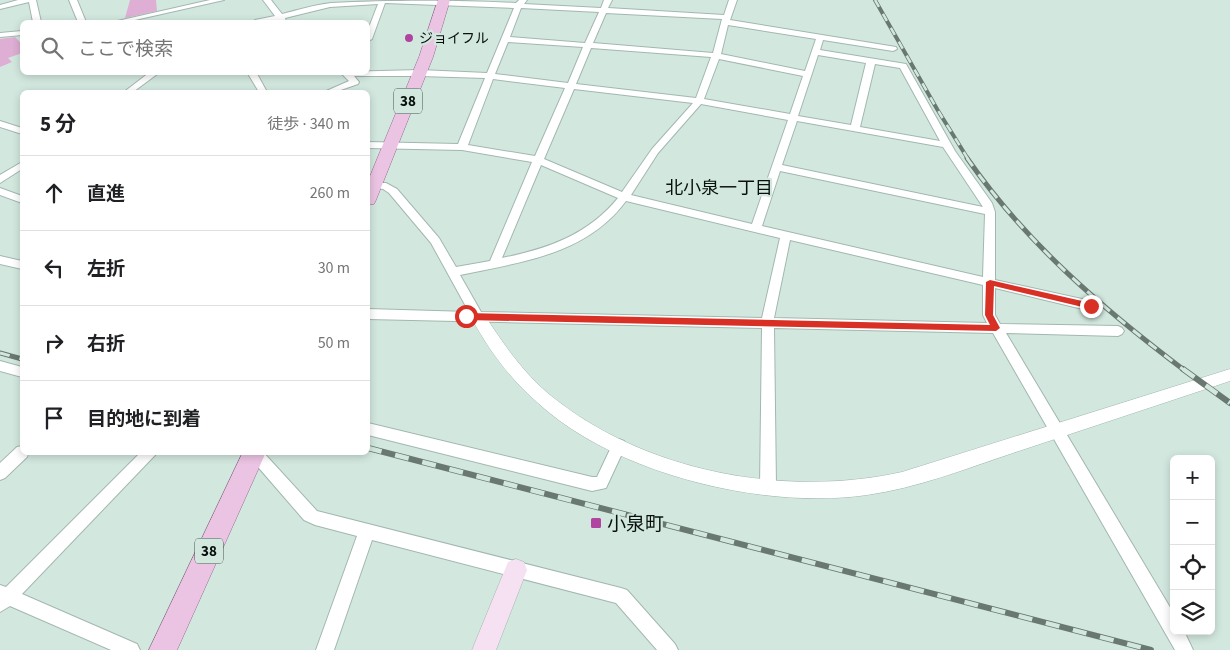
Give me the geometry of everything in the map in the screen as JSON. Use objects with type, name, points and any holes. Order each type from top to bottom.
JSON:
[{"type":"main road","name":"38","points":[[370,195],[420,73],[443,1]]},
{"type":"main road","name":"38","points":[[163,650],[253,455]]},
{"type":"main road","points":[[484,650],[516,570]]},
{"type":"street","points":[[0,7],[27,0]]},
{"type":"street","points":[[32,0],[36,20]]},
{"type":"street","points":[[73,0],[81,20]]},
{"type":"street","points":[[126,20],[220,0]]},
{"type":"street","points":[[266,0],[282,20],[337,4],[382,1],[521,3],[726,20],[893,50]]},
{"type":"street","points":[[495,265],[496,257],[608,0]]},
{"type":"street","points":[[454,272],[531,257],[573,242],[607,216],[626,195],[654,151],[689,117],[699,101],[717,56],[733,0]]},
{"type":"street","points":[[370,34],[382,1]]},
{"type":"street","points":[[462,147],[521,3]]},
{"type":"street","points":[[0,35],[20,33]]},
{"type":"street","points":[[756,228],[820,38]]},
{"type":"street","points":[[505,39],[717,56],[808,74]]},
{"type":"street","points":[[815,52],[903,66],[947,145],[987,203],[990,212],[989,315],[1170,624]]},
{"type":"street","points":[[855,129],[871,61]]},
{"type":"street","points":[[370,73],[490,76],[699,101],[947,145]]},
{"type":"street","points":[[131,90],[152,75]]},
{"type":"street","points":[[253,75],[262,90]]},
{"type":"street","points":[[333,90],[355,82],[350,75]]},
{"type":"street","points":[[0,124],[20,130]]},
{"type":"street","points":[[370,145],[462,147],[538,160],[626,195],[633,200],[1091,306]]},
{"type":"street","points":[[0,180],[20,166]]},
{"type":"street","points":[[776,167],[990,212]]},
{"type":"street","points":[[374,186],[386,186],[393,191],[434,241],[454,272],[493,344],[510,366],[549,404],[591,432],[619,445],[681,469],[708,477],[768,487],[827,490],[885,484],[936,471],[1230,375]]},
{"type":"street","points":[[0,191],[20,199]]},
{"type":"street","points":[[768,487],[768,312],[786,235]]},
{"type":"street","points":[[0,260],[20,265]]},
{"type":"street","points":[[370,314],[1118,331]]},
{"type":"street","points":[[0,366],[20,371]]},
{"type":"street","points":[[370,429],[592,484],[601,483],[606,476],[619,445]]},
{"type":"street","points":[[0,473],[20,454]]},
{"type":"street","points":[[132,650],[3,598],[148,455]]},
{"type":"street","points":[[256,455],[309,515],[368,532],[621,596],[669,650]]},
{"type":"street","points":[[325,650],[362,543],[368,532]]},
{"type":"street","points":[[1176,635],[1184,650]]},
{"type":"shaded area","points":[[130,0],[156,0],[157,11],[125,18]]},
{"type":"shaded area","points":[[15,37],[20,42],[20,54],[8,58],[12,62],[0,67],[0,39]]},
{"type":"railway","points":[[875,0],[937,109],[968,159]]},
{"type":"railway","points":[[967,158],[1014,218],[1067,273],[1124,323],[1184,370]]},
{"type":"railway","points":[[0,353],[20,358]]},
{"type":"railway","points":[[1183,369],[1230,403]]},
{"type":"railway","points":[[370,449],[1151,650]]},
{"type":"place","name":"ジョイフル","points":[[409,38]]},
{"type":"place","name":"小泉町","points":[[596,523]]},
{"type":"district","name":"北小泉一丁目","points":[[719,188]]},
{"type":"route","points":[[466,316],[996,328],[989,315],[990,282],[1091,306]]}]
